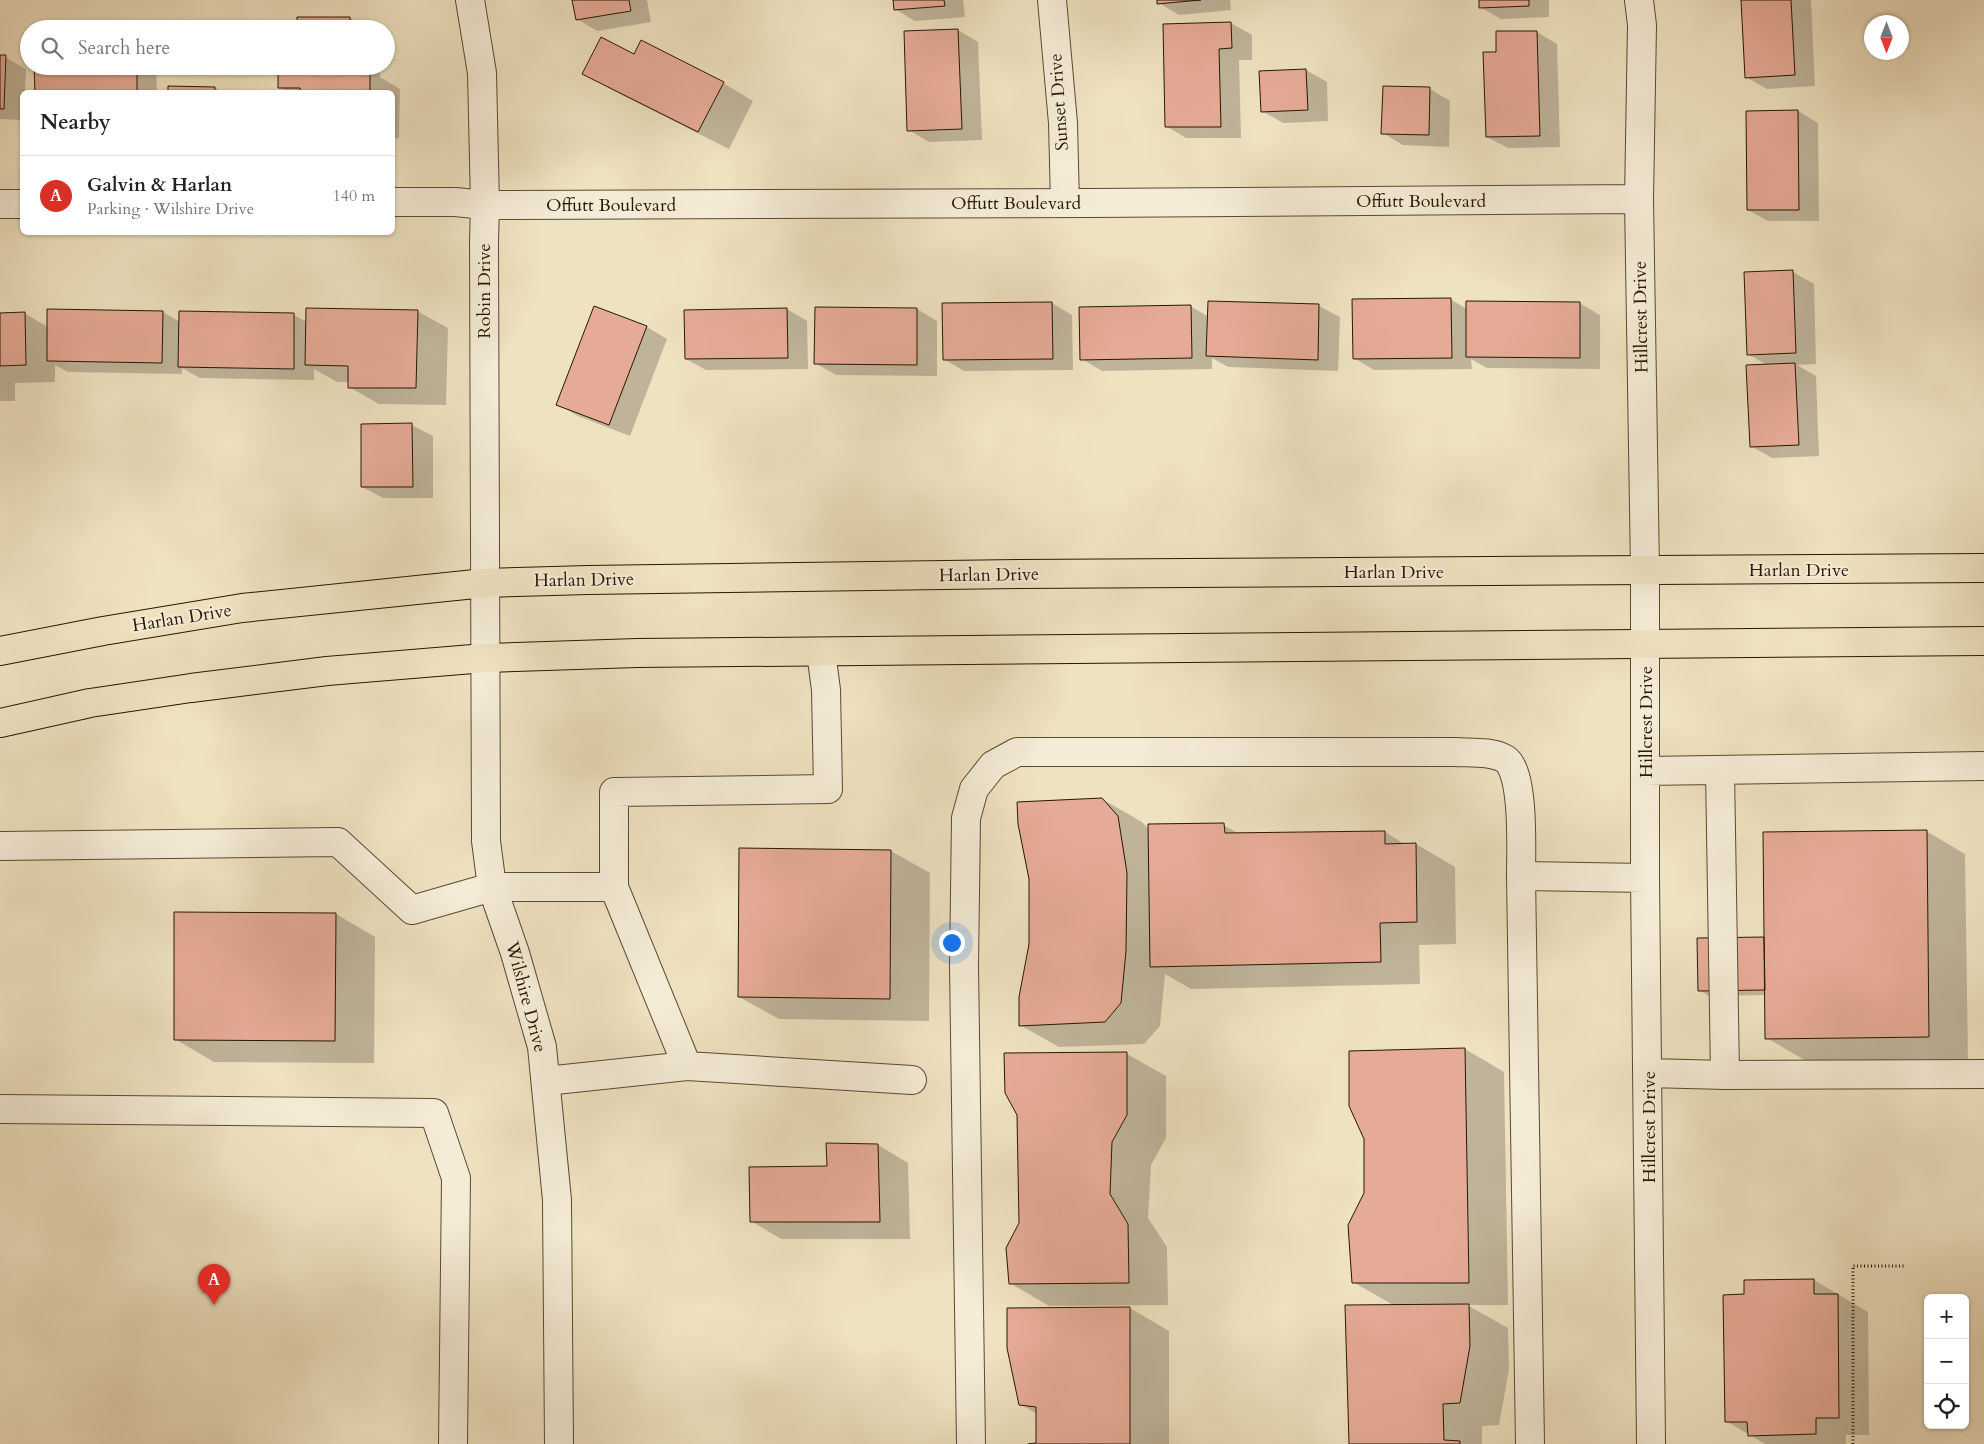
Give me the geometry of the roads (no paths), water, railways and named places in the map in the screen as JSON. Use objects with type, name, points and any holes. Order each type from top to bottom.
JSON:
[{"type":"main road","name":"Harlan Drive","points":[[0,651],[103,631],[242,608],[485,583],[1020,574],[1984,568]]},
{"type":"main road","points":[[0,723],[90,703],[191,688],[327,671],[485,658],[637,653],[1984,641]]},
{"type":"street","name":"Robin Drive","points":[[470,0],[482,73],[485,205],[485,583]]},
{"type":"street","name":"Sunset Drive","points":[[1052,0],[1063,123],[1064,203]]},
{"type":"street","name":"Hillcrest Drive","points":[[1639,0],[1642,25],[1639,199],[1646,643],[1651,1444]]},
{"type":"street","name":"Offutt Boulevard","points":[[395,202],[455,202],[485,205],[1639,199]]},
{"type":"street","points":[[0,204],[20,204]]},
{"type":"street","name":"Wilshire Drive","points":[[485,583],[486,841],[492,887],[515,953],[542,1047],[557,1200],[559,1444]]},
{"type":"street","points":[[687,1066],[614,887],[614,792],[828,789],[826,690],[821,652]]},
{"type":"street","points":[[971,1444],[964,966],[966,818],[974,789],[993,765],[1017,752],[1455,752],[1490,754],[1506,759],[1514,772],[1522,823],[1521,876],[1530,1444]]},
{"type":"street","points":[[1646,771],[1984,766]]},
{"type":"street","points":[[1720,770],[1725,1075]]},
{"type":"street","points":[[0,846],[338,842],[412,910],[492,887],[614,887]]},
{"type":"street","points":[[1521,876],[1646,878]]},
{"type":"street","points":[[546,1081],[687,1066],[912,1080]]},
{"type":"street","points":[[1648,1073],[1725,1075],[1984,1074]]},
{"type":"street","points":[[0,1109],[434,1112],[456,1178],[453,1444]]},
{"type":"place","name":"Galvin & Harlan","points":[[214,1305]]}]
